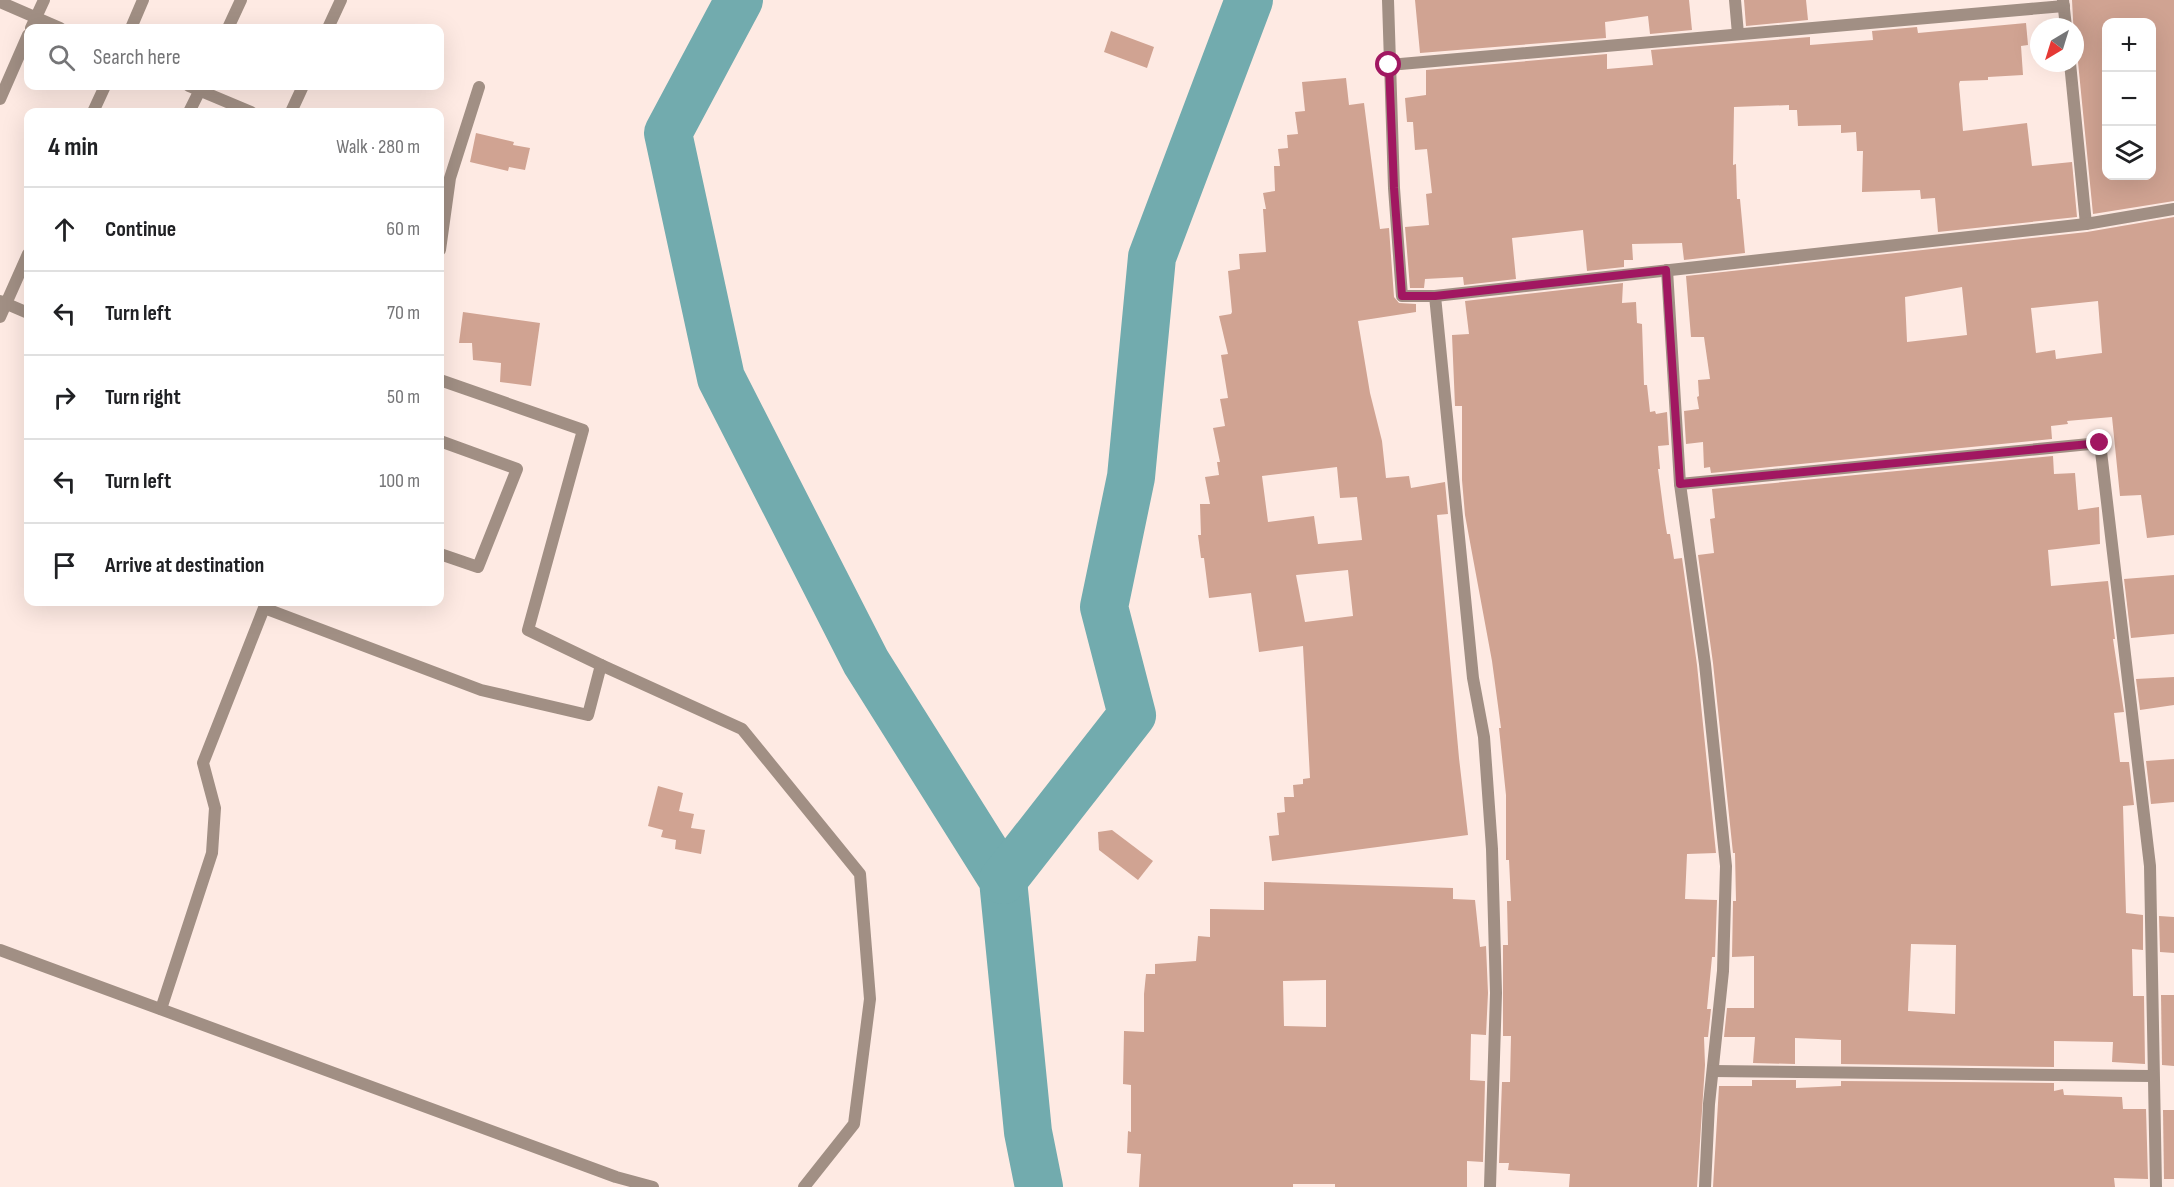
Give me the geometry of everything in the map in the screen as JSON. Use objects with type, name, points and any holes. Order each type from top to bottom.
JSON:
[{"type":"street","points":[[0,2],[34,23],[44,0]]},
{"type":"street","points":[[132,24],[143,0]]},
{"type":"street","points":[[230,24],[241,0]]},
{"type":"street","points":[[330,24],[341,0]]},
{"type":"street","points":[[1388,0],[1394,188],[1402,296],[1435,296],[2086,224],[2174,209]]},
{"type":"street","points":[[1735,0],[1738,34]]},
{"type":"street","points":[[1389,65],[2063,3],[2065,18]]},
{"type":"street","points":[[0,99],[24,44]]},
{"type":"street","points":[[2071,72],[2086,224]]},
{"type":"street","points":[[444,221],[450,178],[479,87]]},
{"type":"street","points":[[95,108],[103,90]]},
{"type":"street","points":[[190,108],[196,90]]},
{"type":"street","points":[[203,90],[242,108]]},
{"type":"street","points":[[293,108],[301,90]]},
{"type":"street","points":[[0,317],[3,302],[24,262]]},
{"type":"street","points":[[1666,270],[1680,484],[1705,664],[1726,866],[1723,971],[1705,1187]]},
{"type":"street","points":[[1435,296],[1473,678],[1484,737],[1492,849],[1496,993],[1491,1187]]},
{"type":"street","points":[[3,302],[24,311]]},
{"type":"street","points":[[444,381],[583,430],[528,630],[742,729],[860,874],[870,999],[854,1124],[804,1187]]},
{"type":"street","points":[[444,442],[517,469],[478,567],[444,555]]},
{"type":"street","points":[[1680,484],[2100,443],[2150,866],[2152,1076],[2156,1187]]},
{"type":"street","points":[[160,1009],[212,853],[215,808],[203,763],[264,608],[481,690],[588,715],[602,665]]},
{"type":"street","points":[[0,950],[616,1177],[653,1187]]},
{"type":"street","points":[[1713,1071],[2152,1076]]},
{"type":"building","points":[[1415,0],[1689,0],[1692,30],[1650,34],[1648,16],[1605,22],[1606,38],[1420,53]]},
{"type":"building","points":[[1744,0],[1806,0],[1808,20],[1746,26]]},
{"type":"building","points":[[2072,0],[2174,0],[2174,201],[2093,214],[2079,72],[2084,72],[2084,18],[2073,18]]},
{"type":"building","points":[[2026,23],[2028,45],[2021,46],[2023,75],[1960,81],[1963,131],[2027,123],[2032,166],[2072,162],[2077,217],[1938,232],[1935,198],[1921,199],[1920,190],[1862,192],[1863,151],[1857,151],[1856,132],[1841,133],[1841,125],[1798,126],[1797,110],[1789,110],[1789,105],[1734,107],[1733,165],[1736,164],[1737,199],[1740,199],[1745,253],[1684,260],[1682,243],[1632,244],[1633,260],[1624,260],[1624,267],[1587,271],[1583,230],[1512,238],[1516,279],[1464,285],[1463,277],[1425,279],[1424,288],[1410,288],[1405,227],[1429,225],[1426,194],[1432,193],[1427,149],[1415,150],[1413,122],[1407,122],[1405,98],[1426,95],[1426,70],[1607,54],[1607,69],[1653,65],[1651,50],[1810,37],[1810,45],[1873,40],[1872,31],[1917,27],[1918,33]]},
{"type":"building","points":[[1111,31],[1154,47],[1147,68],[1104,52]]},
{"type":"building","points":[[1346,78],[1349,105],[1364,103],[1380,229],[1389,228],[1394,297],[1399,303],[1416,304],[1416,312],[1358,321],[1370,393],[1382,441],[1386,478],[1409,476],[1411,488],[1445,482],[1448,514],[1437,515],[1468,835],[1272,861],[1269,836],[1279,835],[1277,813],[1285,812],[1284,797],[1294,797],[1293,785],[1303,784],[1303,779],[1310,778],[1303,646],[1259,652],[1251,593],[1209,598],[1204,558],[1201,558],[1198,535],[1201,535],[1200,504],[1210,504],[1205,477],[1219,475],[1217,462],[1220,462],[1213,428],[1225,426],[1220,399],[1228,398],[1221,355],[1228,354],[1219,316],[1232,312],[1228,271],[1240,269],[1239,254],[1266,252],[1263,209],[1266,209],[1263,193],[1275,191],[1274,166],[1280,166],[1278,149],[1288,148],[1287,135],[1298,134],[1295,112],[1305,111],[1302,82]],"holes":[[[1337,467],[1340,498],[1357,497],[1362,540],[1318,544],[1314,516],[1268,522],[1262,476]],[[1348,570],[1353,616],[1305,622],[1296,575]]]},
{"type":"building","points":[[476,133],[530,148],[525,170],[509,167],[508,171],[470,162]]},
{"type":"building","points":[[2174,217],[2174,535],[2147,538],[2141,495],[2120,496],[2112,417],[2067,421],[2068,424],[2051,426],[2052,439],[1711,473],[1710,467],[1704,468],[1703,442],[1686,444],[1684,411],[1699,409],[1698,380],[1710,379],[1704,337],[1691,337],[1686,276],[2087,232]],"holes":[[[1962,287],[1967,335],[1907,342],[1905,297]],[[2098,301],[2102,353],[2056,359],[2055,350],[2036,353],[2031,308]]]},
{"type":"building","points":[[1623,283],[1622,303],[1636,302],[1637,323],[1642,324],[1644,385],[1647,385],[1650,412],[1655,411],[1656,414],[1667,412],[1669,445],[1658,446],[1660,469],[1658,469],[1667,534],[1670,534],[1674,559],[1682,558],[1697,665],[1716,853],[1687,854],[1685,899],[1717,900],[1715,957],[1712,957],[1707,1009],[1711,1009],[1708,1037],[1704,1037],[1705,1065],[1697,1187],[1569,1187],[1570,1174],[1508,1170],[1509,1163],[1499,1163],[1502,1082],[1510,1082],[1511,1036],[1503,1036],[1503,945],[1508,945],[1507,901],[1511,901],[1509,860],[1506,860],[1506,795],[1499,728],[1501,728],[1492,661],[1465,515],[1462,480],[1462,406],[1455,406],[1452,335],[1469,334],[1465,301]]},
{"type":"building","points":[[463,312],[540,323],[531,386],[500,382],[501,363],[473,360],[472,343],[459,343]]},
{"type":"building","points":[[2053,456],[2054,474],[2075,473],[2078,510],[2099,507],[2100,544],[2048,550],[2051,586],[2108,581],[2115,639],[2113,639],[2124,712],[2114,713],[2120,762],[2129,762],[2134,805],[2123,806],[2126,913],[2143,915],[2143,950],[2132,949],[2133,996],[2144,996],[2145,1064],[2112,1062],[2113,1042],[2054,1041],[2054,1067],[1841,1064],[1841,1040],[1795,1038],[1795,1064],[1753,1063],[1755,1037],[1724,1037],[1727,1008],[1754,1008],[1754,956],[1732,957],[1733,901],[1736,901],[1735,853],[1733,853],[1713,663],[1698,555],[1714,553],[1710,519],[1715,518],[1712,489]],"holes":[[[1911,944],[1956,945],[1955,1014],[1908,1011]]]},
{"type":"building","points":[[2174,575],[2174,634],[2131,638],[2124,579]]},
{"type":"building","points":[[2174,677],[2174,705],[2140,710],[2136,679]]},
{"type":"building","points":[[2174,759],[2174,802],[2151,804],[2146,761]]},
{"type":"building","points":[[658,786],[683,793],[679,811],[694,814],[691,828],[705,830],[701,854],[675,849],[676,840],[661,837],[663,830],[648,826]]},
{"type":"building","points":[[1112,830],[1153,861],[1138,880],[1099,850],[1098,832]]},
{"type":"building","points":[[1264,882],[1453,888],[1453,899],[1475,900],[1480,947],[1486,946],[1488,993],[1486,1035],[1471,1034],[1470,1080],[1485,1081],[1483,1162],[1467,1161],[1467,1187],[1335,1187],[1335,1184],[1293,1184],[1293,1187],[1139,1187],[1141,1154],[1127,1153],[1128,1131],[1131,1132],[1131,1085],[1123,1084],[1124,1031],[1144,1032],[1146,974],[1155,974],[1155,964],[1196,961],[1198,936],[1210,937],[1210,909],[1264,910]],"holes":[[[1326,980],[1326,1027],[1284,1026],[1283,981]]]},
{"type":"building","points":[[2159,916],[2174,917],[2174,953],[2160,952]]},
{"type":"building","points":[[2161,995],[2174,995],[2174,1066],[2162,1065]]},
{"type":"building","points":[[1752,1080],[1796,1080],[1796,1088],[1841,1086],[1841,1081],[2054,1083],[2054,1091],[2063,1089],[2064,1095],[2122,1097],[2123,1109],[2146,1109],[2148,1179],[2114,1178],[2115,1187],[1713,1187],[1719,1086],[1752,1086]]},
{"type":"building","points":[[2163,1110],[2174,1110],[2174,1179],[2164,1179]]},
{"type":"waterway","points":[[739,0],[668,133],[721,378],[866,662],[1003,880],[1028,1132],[1039,1187]]},
{"type":"waterway","points":[[1003,880],[1132,715],[1104,607],[1131,477],[1152,257],[1249,0]]},
{"type":"route","points":[[1389,65],[1394,188],[1402,296],[1435,296],[1666,270],[1680,484],[2100,443]]}]
